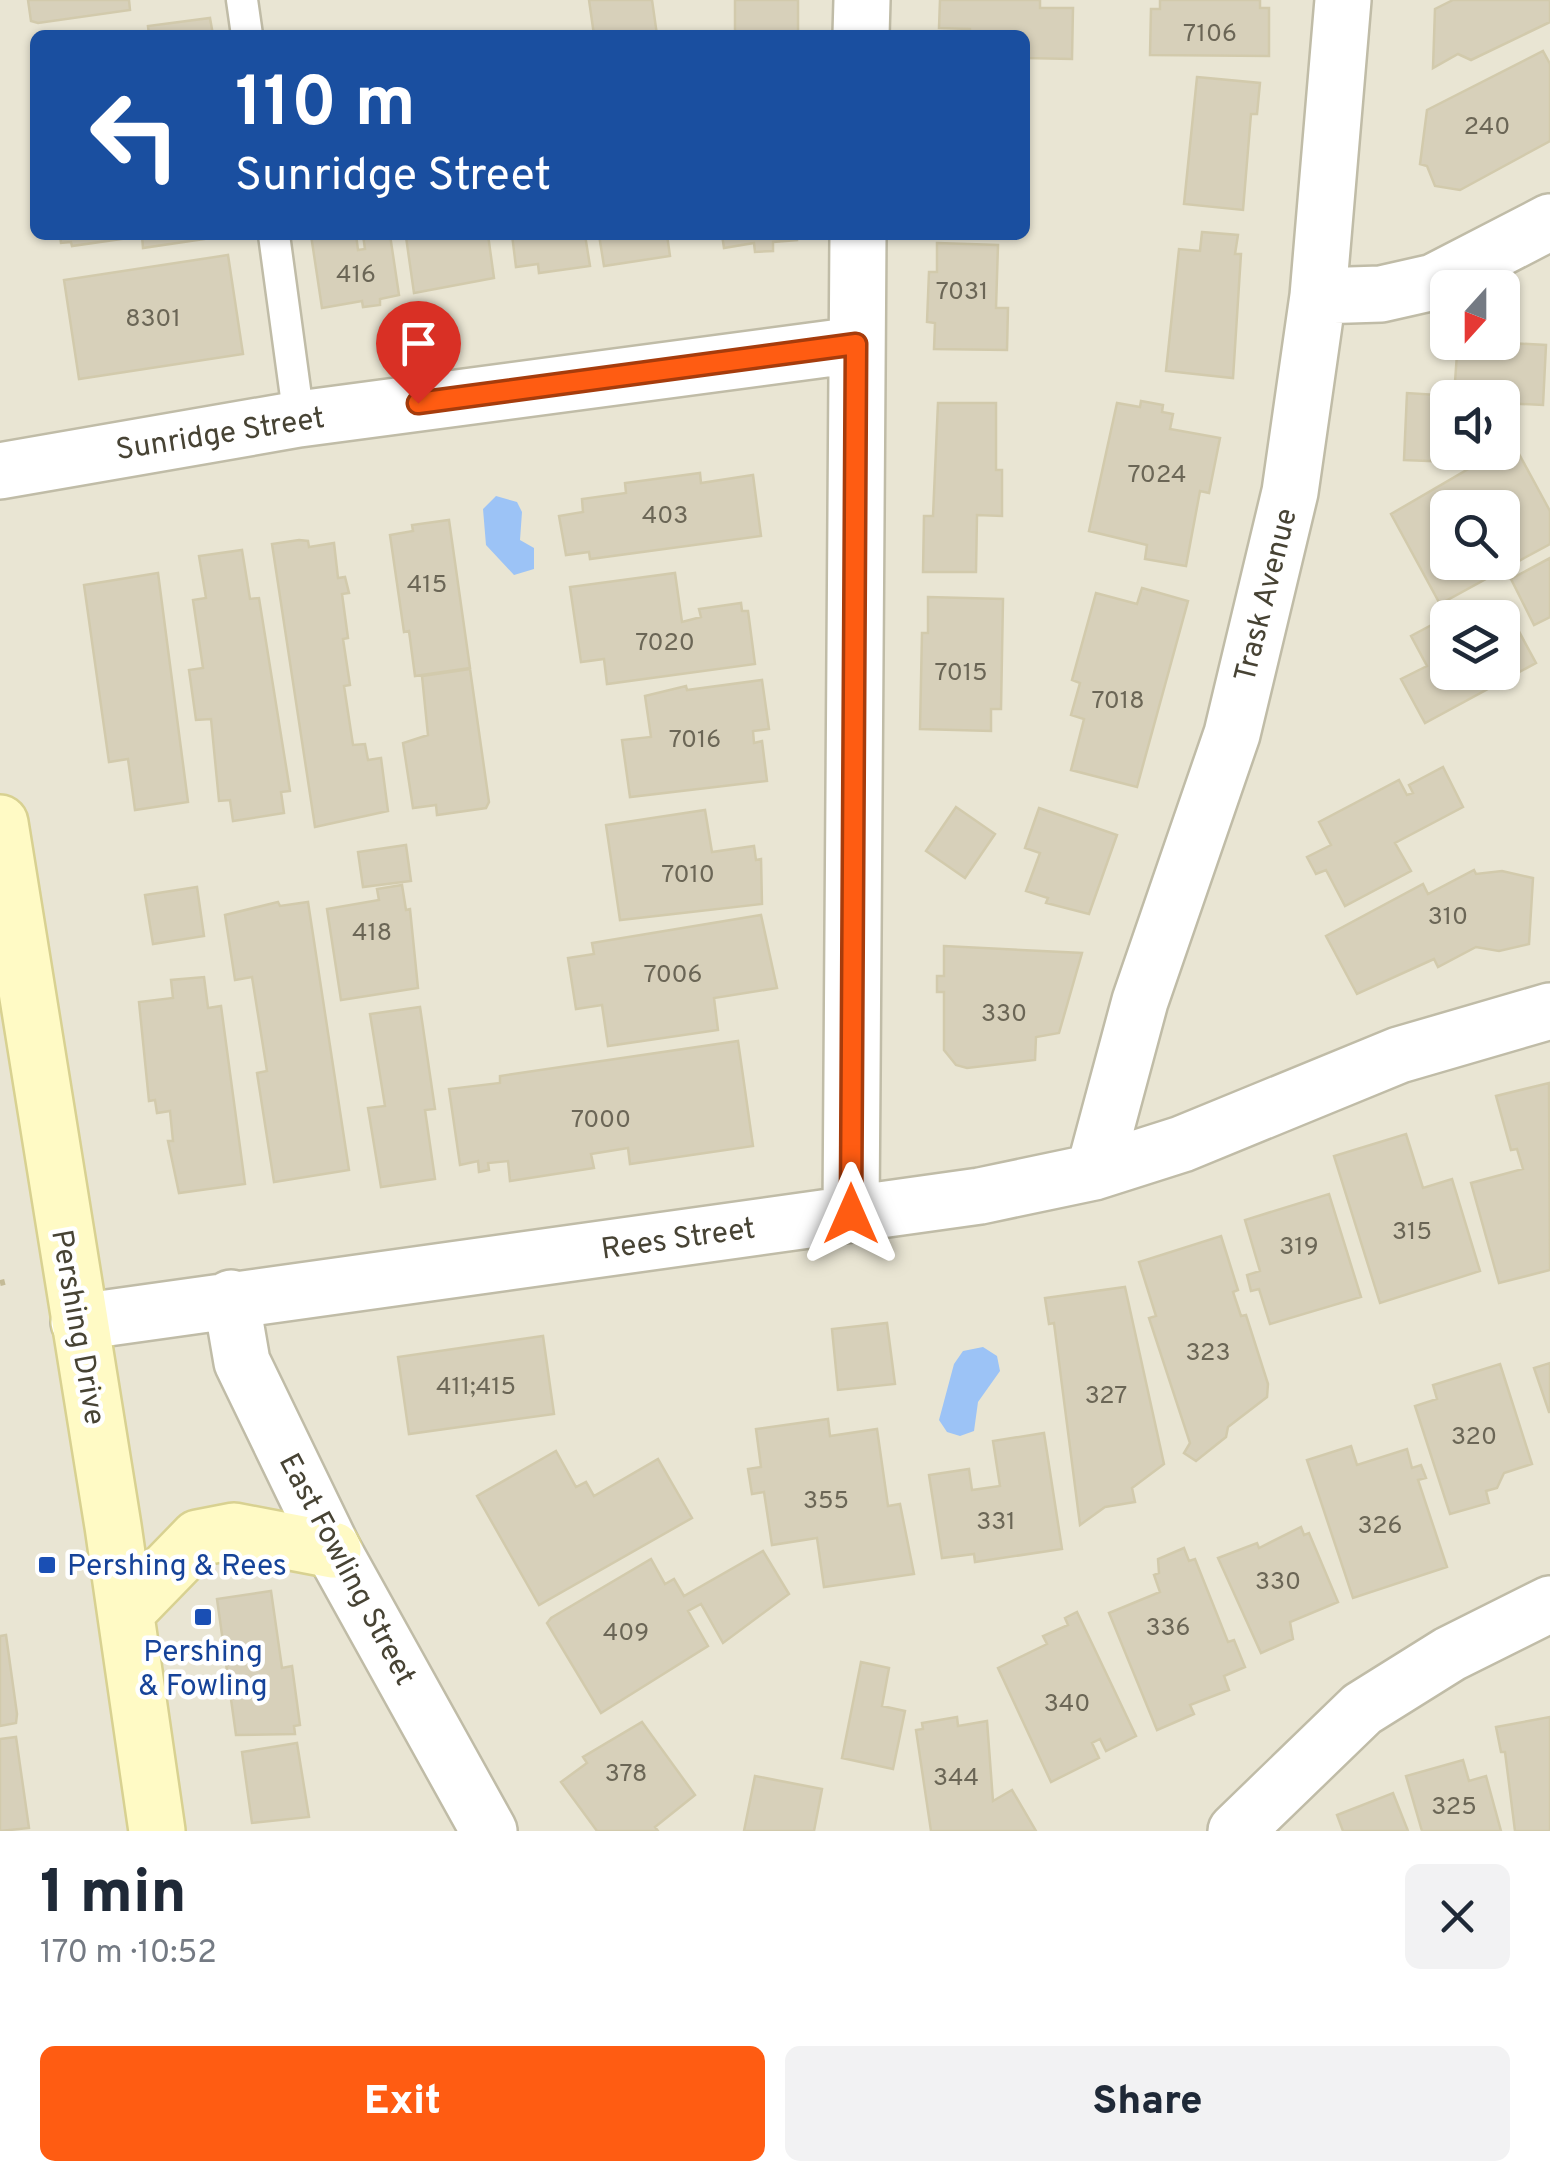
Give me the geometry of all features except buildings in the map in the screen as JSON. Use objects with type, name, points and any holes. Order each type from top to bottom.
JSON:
[{"type":"main road","name":"Pershing Drive","points":[[0,823],[126,1612],[157,1831]]},
{"type":"main road","points":[[126,1612],[198,1538],[234,1531],[333,1550]]},
{"type":"street","points":[[862,0],[862,30]]},
{"type":"street","name":"Trask Avenue","points":[[1094,1172],[1140,1001],[1232,734],[1290,492],[1318,296],[1343,0]]},
{"type":"street","points":[[1318,296],[1380,294],[1434,282],[1550,222]]},
{"type":"street","points":[[851,1214],[858,240]]},
{"type":"street","name":"Sunridge Street","points":[[0,470],[300,419],[856,344]]},
{"type":"street","name":"Rees Street","points":[[78,1322],[980,1196],[1094,1172],[1182,1144],[1399,1055],[1550,1012]]},
{"type":"street","name":"East Fowling Street","points":[[232,1298],[242,1362],[333,1550],[488,1831]]},
{"type":"street","points":[[1236,1831],[1362,1709],[1450,1654],[1550,1604]]},
{"type":"lane","points":[[242,0],[246,30]]},
{"type":"lane","points":[[275,240],[300,419]]},
{"type":"shaded area","points":[[0,0],[1550,0],[1550,1831],[0,1831]]},
{"type":"water","points":[[496,496],[517,502],[522,512],[520,540],[534,548],[534,569],[514,575],[486,545],[483,509]]},
{"type":"water","points":[[983,1347],[997,1356],[1000,1371],[978,1402],[974,1431],[960,1436],[947,1432],[939,1420],[954,1364],[963,1351]]},
{"type":"place","name":"Pershing & Rees","points":[[47,1565]]},
{"type":"place","name":"Pershing & Fowling","points":[[203,1617]]},
{"type":"route","points":[[418,403],[856,344],[851,1214]]}]
